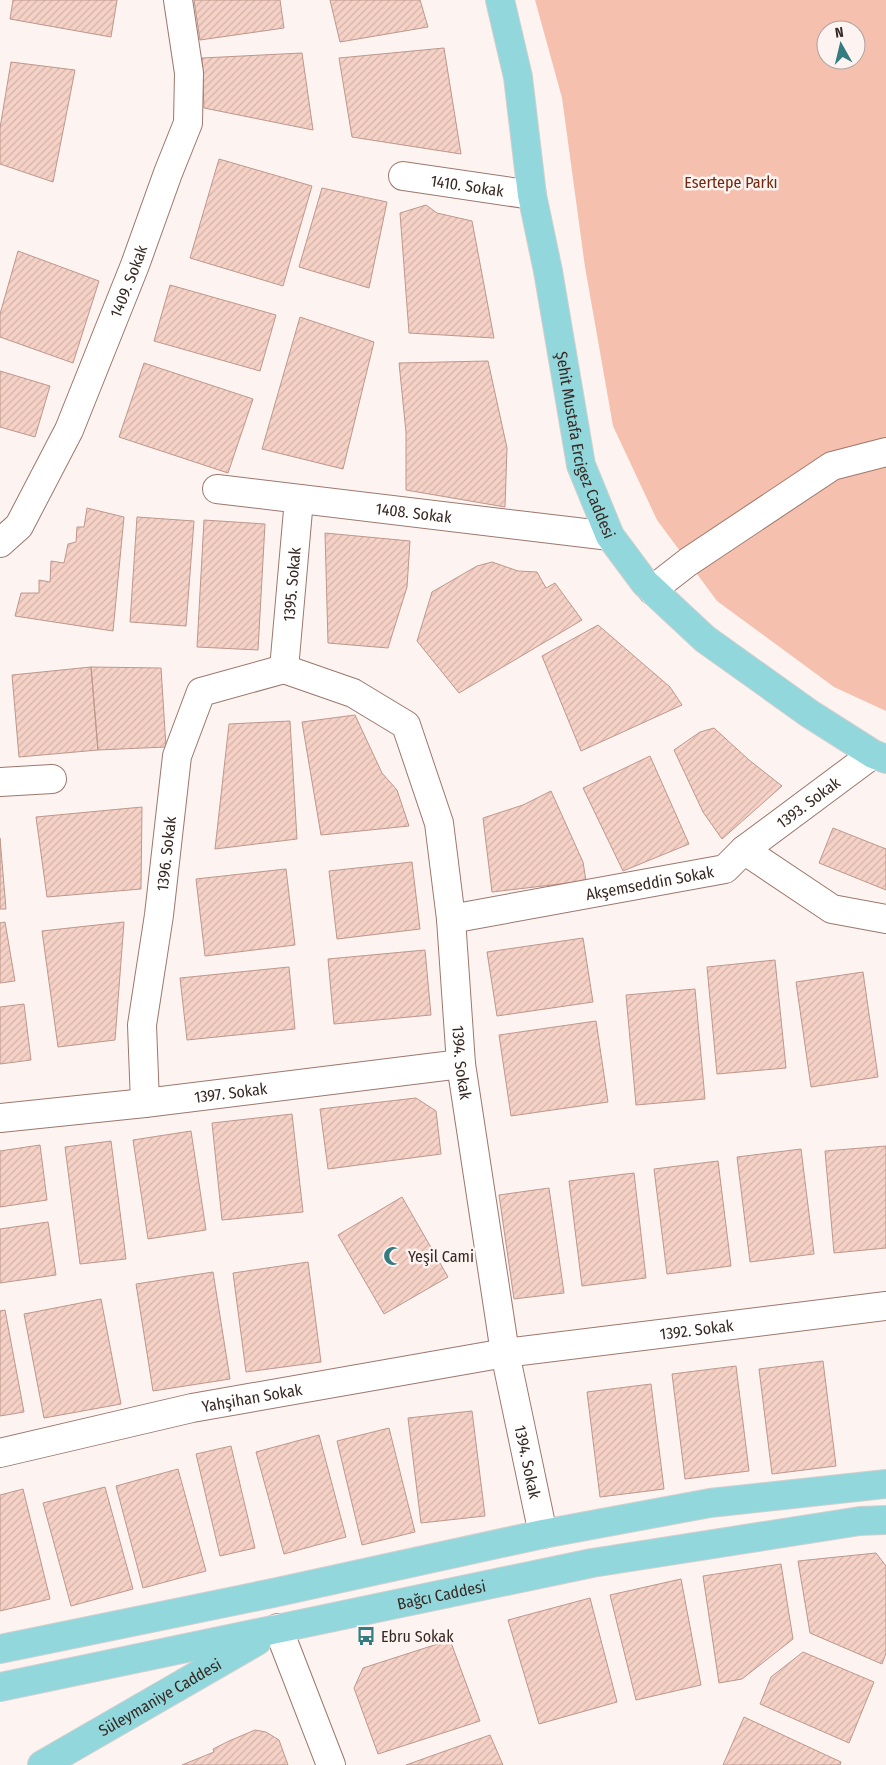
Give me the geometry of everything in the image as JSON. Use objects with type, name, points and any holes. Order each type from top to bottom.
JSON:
[{"type":"main road","name":"Şehit Mustafa Ercigez Caddesi","points":[[500,0],[518,77],[532,195],[548,271],[581,465],[610,536],[645,583],[705,639],[810,714],[879,756]]},
{"type":"main road","points":[[0,1649],[273,1593],[543,1534],[710,1503],[886,1484]]},
{"type":"main road","name":"Bağcı Caddesi","points":[[0,1687],[592,1563],[850,1523],[886,1520]]},
{"type":"main road","points":[[273,1593],[278,1628]]},
{"type":"main road","name":"Süleymaniye Caddesi","points":[[42,1765],[278,1628]]},
{"type":"street","name":"1409. Sokak","points":[[0,543],[19,526],[69,430],[135,265],[188,124],[189,73],[178,0]]},
{"type":"street","name":"1410. Sokak","points":[[403,176],[532,195]]},
{"type":"street","points":[[652,590],[688,562],[832,466],[886,452]]},
{"type":"street","name":"1408. Sokak","points":[[217,489],[610,536]]},
{"type":"street","name":"1395. Sokak","points":[[284,669],[299,499]]},
{"type":"street","name":"1394. Sokak","points":[[284,669],[353,693],[406,725],[439,823],[451,919],[462,1064],[505,1353],[543,1534]]},
{"type":"street","name":"1396. Sokak","points":[[145,1104],[142,1025],[159,915],[177,756],[200,692],[284,669]]},
{"type":"street","name":"1393. Sokak","points":[[744,850],[879,756]]},
{"type":"street","points":[[0,782],[52,779]]},
{"type":"street","points":[[744,850],[832,909],[886,919]]},
{"type":"street","name":"Akşemseddin Sokak","points":[[451,919],[725,870],[744,850]]},
{"type":"street","name":"1397. Sokak","points":[[0,1118],[145,1104],[462,1064]]},
{"type":"street","name":"1392. Sokak","points":[[505,1353],[886,1306]]},
{"type":"street","name":"Yahşihan Sokak","points":[[0,1454],[192,1408],[505,1353]]},
{"type":"street","points":[[278,1628],[331,1765]]},
{"type":"green space","name":"Esertepe Parkı","points":[[535,0],[886,0],[886,711],[834,687],[717,601],[657,520],[613,426],[585,267],[562,98]]},
{"type":"building","points":[[13,0],[117,0],[111,37],[10,19]]},
{"type":"building","points":[[194,0],[280,0],[284,28],[200,40]]},
{"type":"building","points":[[330,0],[420,0],[428,27],[340,42]]},
{"type":"building","points":[[444,48],[461,154],[352,137],[339,58]]},
{"type":"building","points":[[302,53],[313,130],[204,108],[202,58]]},
{"type":"building","points":[[11,62],[75,70],[53,182],[0,164],[0,128]]},
{"type":"building","points":[[219,159],[312,186],[283,286],[190,258]]},
{"type":"building","points":[[322,188],[387,202],[369,288],[299,267]]},
{"type":"building","points":[[426,205],[437,213],[472,221],[494,338],[409,333],[400,213]]},
{"type":"building","points":[[18,251],[99,281],[73,363],[0,337],[0,314]]},
{"type":"building","points":[[170,285],[276,315],[260,371],[154,341]]},
{"type":"building","points":[[300,317],[374,342],[343,469],[262,449]]},
{"type":"building","points":[[488,361],[507,448],[505,507],[406,490],[406,432],[399,363]]},
{"type":"building","points":[[144,363],[253,399],[228,473],[119,437]]},
{"type":"building","points":[[0,371],[50,386],[35,437],[0,427]]},
{"type":"building","points":[[87,508],[124,517],[113,631],[15,616],[21,593],[39,593],[39,580],[50,582],[51,561],[64,563],[68,544],[76,542],[77,527],[84,527]]},
{"type":"building","points":[[137,517],[194,521],[186,626],[130,622]]},
{"type":"building","points":[[204,520],[265,524],[258,650],[197,647]]},
{"type":"building","points":[[325,533],[410,541],[407,587],[388,648],[328,643]]},
{"type":"building","points":[[492,562],[518,571],[537,572],[546,588],[555,583],[582,620],[459,693],[417,641],[432,592],[477,566]]},
{"type":"building","points":[[598,625],[670,687],[682,705],[581,751],[542,656]]},
{"type":"building","points":[[91,667],[98,750],[19,757],[12,675]]},
{"type":"building","points":[[91,667],[161,668],[166,747],[98,750]]},
{"type":"building","points":[[355,715],[382,773],[397,790],[409,826],[321,835],[302,722]]},
{"type":"building","points":[[290,721],[297,839],[215,849],[229,724]]},
{"type":"building","points":[[714,728],[749,760],[782,786],[722,839],[703,812],[674,750],[700,732]]},
{"type":"building","points":[[650,756],[689,844],[623,871],[583,788]]},
{"type":"building","points":[[551,791],[583,862],[586,881],[492,892],[483,818],[523,805]]},
{"type":"building","points":[[142,807],[141,889],[47,897],[36,817]]},
{"type":"building","points":[[833,828],[886,849],[886,890],[819,863]]},
{"type":"building","points":[[0,838],[6,909],[0,909]]},
{"type":"building","points":[[412,862],[420,929],[337,939],[329,871]]},
{"type":"building","points":[[286,869],[295,945],[205,956],[196,879]]},
{"type":"building","points":[[5,922],[15,981],[0,983],[0,923]]},
{"type":"building","points":[[124,922],[115,1040],[58,1047],[42,931]]},
{"type":"building","points":[[583,938],[593,1002],[497,1016],[487,952]]},
{"type":"building","points":[[425,950],[431,1015],[334,1024],[328,959]]},
{"type":"building","points":[[775,960],[786,1068],[717,1074],[707,967]]},
{"type":"building","points":[[289,967],[295,1029],[187,1040],[180,978]]},
{"type":"building","points":[[863,972],[878,1077],[811,1087],[796,982]]},
{"type":"building","points":[[695,989],[705,1099],[636,1105],[626,995]]},
{"type":"building","points":[[24,1004],[31,1060],[0,1064],[0,1007]]},
{"type":"building","points":[[596,1021],[608,1102],[511,1116],[499,1035]]},
{"type":"building","points":[[416,1098],[436,1111],[441,1154],[328,1169],[320,1109]]},
{"type":"building","points":[[292,1114],[303,1212],[222,1220],[212,1123]]},
{"type":"building","points":[[191,1131],[206,1230],[148,1239],[133,1140]]},
{"type":"building","points":[[111,1141],[126,1259],[80,1264],[65,1147]]},
{"type":"building","points":[[40,1145],[47,1200],[0,1207],[0,1151]]},
{"type":"building","points":[[886,1146],[886,1248],[834,1253],[825,1151]]},
{"type":"building","points":[[801,1149],[814,1254],[750,1262],[737,1157]]},
{"type":"building","points":[[718,1161],[731,1266],[667,1274],[654,1169]]},
{"type":"building","points":[[634,1173],[646,1278],[582,1286],[569,1181]]},
{"type":"building","points":[[549,1188],[564,1293],[514,1299],[499,1195]]},
{"type":"building","name":"Yeşil Cami","points":[[402,1197],[448,1277],[384,1314],[338,1235]]},
{"type":"building","points":[[48,1222],[56,1275],[0,1283],[0,1229]]},
{"type":"building","points":[[308,1262],[321,1362],[246,1372],[233,1273]]},
{"type":"building","points":[[213,1272],[230,1379],[153,1391],[136,1284]]},
{"type":"building","points":[[101,1299],[121,1404],[44,1418],[24,1314]]},
{"type":"building","points":[[5,1310],[24,1412],[0,1416],[0,1311]]},
{"type":"building","points":[[823,1361],[836,1466],[772,1474],[759,1369]]},
{"type":"building","points":[[736,1366],[749,1471],[685,1479],[672,1374]]},
{"type":"building","points":[[651,1384],[664,1489],[600,1497],[587,1392]]},
{"type":"building","points":[[472,1411],[485,1516],[421,1523],[408,1418]]},
{"type":"building","points":[[389,1428],[415,1532],[362,1545],[337,1441]]},
{"type":"building","points":[[319,1435],[346,1537],[284,1554],[256,1452]]},
{"type":"building","points":[[231,1446],[255,1548],[220,1556],[196,1454]]},
{"type":"building","points":[[178,1469],[206,1571],[143,1588],[116,1486]]},
{"type":"building","points":[[105,1487],[133,1589],[71,1606],[43,1503]]},
{"type":"building","points":[[23,1489],[50,1599],[0,1611],[0,1495]]},
{"type":"building","points":[[876,1553],[886,1566],[886,1653],[882,1664],[810,1633],[798,1561]]},
{"type":"building","points":[[781,1564],[793,1639],[742,1679],[719,1683],[703,1576]]},
{"type":"building","points":[[681,1579],[701,1685],[636,1700],[610,1595]]},
{"type":"building","points":[[590,1598],[617,1702],[539,1724],[508,1620]]},
{"type":"building","points":[[450,1640],[480,1721],[378,1754],[354,1688],[363,1668]]},
{"type":"building","points":[[803,1652],[874,1682],[849,1743],[760,1704],[771,1677]]},
{"type":"building","points":[[744,1717],[841,1762],[840,1765],[723,1765]]},
{"type":"building","points":[[255,1730],[266,1732],[279,1740],[288,1765],[182,1765],[214,1752],[213,1749]]},
{"type":"building","points":[[490,1735],[503,1765],[406,1765]]},
{"type":"place","name":"Yeşil Cami","points":[[393,1256]]},
{"type":"place","name":"Ebru Sokak","points":[[366,1636]]}]
